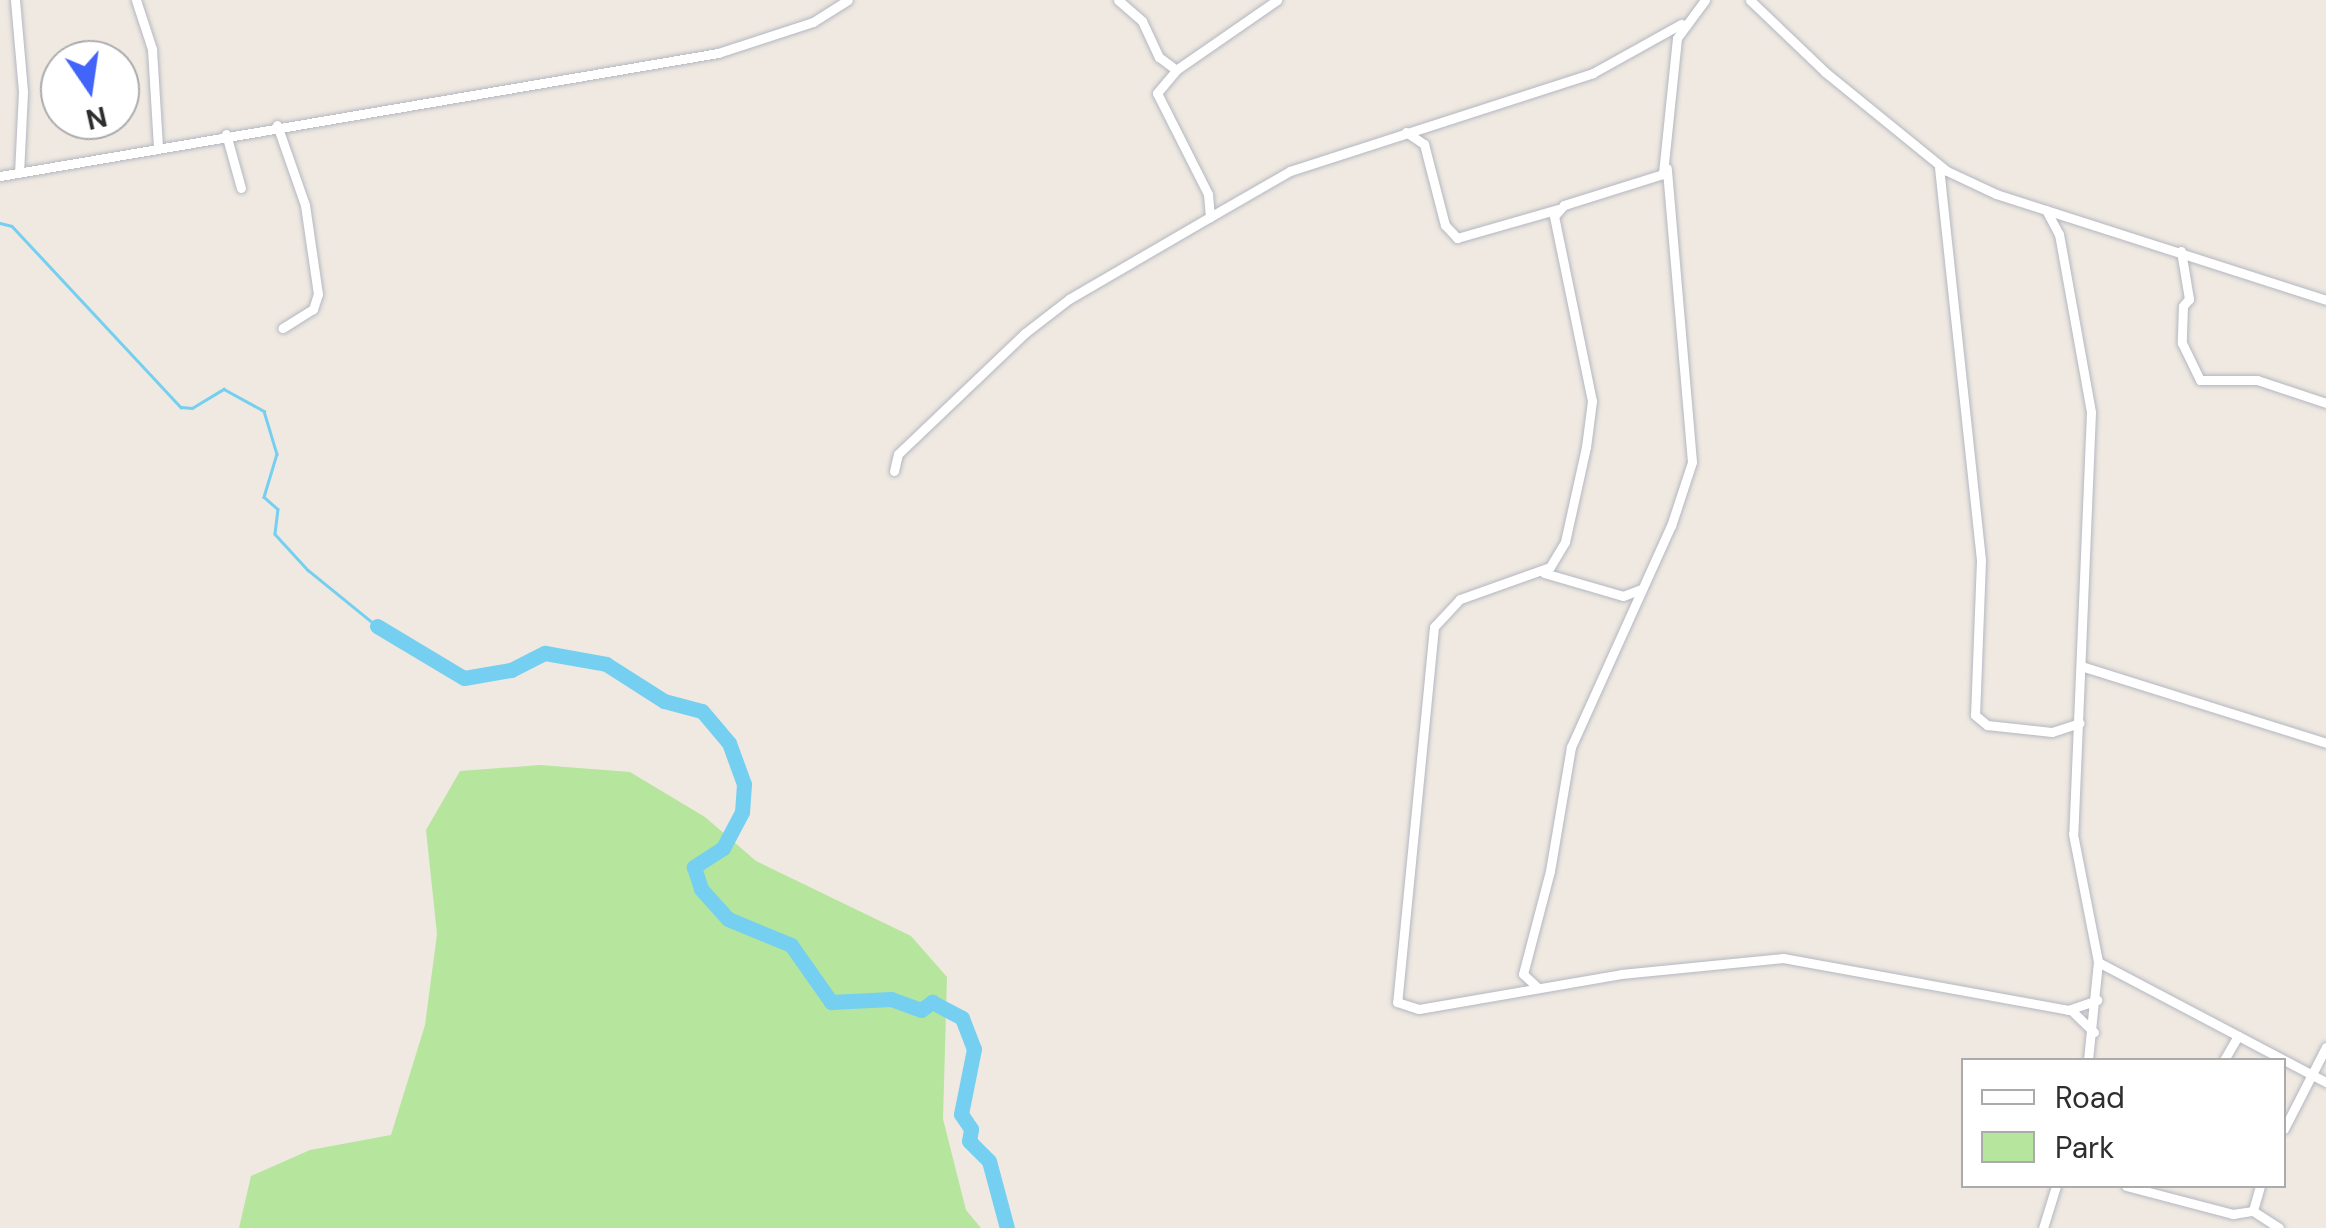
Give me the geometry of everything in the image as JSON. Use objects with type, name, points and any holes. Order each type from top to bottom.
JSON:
[{"type":"street","points":[[15,0],[22,92],[19,173]]},
{"type":"street","points":[[136,0],[152,49],[158,148]]},
{"type":"street","points":[[0,176],[226,134],[718,53],[813,22],[848,0]]},
{"type":"street","points":[[1118,0],[1142,21],[1159,58],[1158,104],[1208,194],[1210,217]]},
{"type":"street","points":[[1160,84],[1277,0]]},
{"type":"street","points":[[894,471],[898,454],[992,371],[1025,333],[1069,299],[1230,204],[1290,170],[1593,74],[1681,24],[1704,0]]},
{"type":"street","points":[[1750,0],[1939,167],[2046,210],[2181,250],[2326,300]]},
{"type":"street","points":[[1540,988],[1523,974],[1550,871],[1571,747],[1682,500],[1692,462],[1667,166],[1681,24]]},
{"type":"street","points":[[1159,58],[1176,70]]},
{"type":"street","points":[[277,126],[312,233],[318,294],[313,309],[283,328]]},
{"type":"street","points":[[1429,127],[1424,144],[1445,225],[1457,238],[1652,180],[1667,166]]},
{"type":"street","points":[[1406,132],[1424,144]]},
{"type":"street","points":[[226,134],[240,188]]},
{"type":"street","points":[[1939,167],[1980,560],[1975,715],[1987,724],[2052,732],[2080,723]]},
{"type":"street","points":[[1208,194],[1230,204]]},
{"type":"street","points":[[1553,229],[1558,209]]},
{"type":"street","points":[[2046,210],[2059,234],[2092,412],[2074,860],[2098,962],[2088,1058]]},
{"type":"street","points":[[1541,211],[1553,229],[1592,401],[1565,542],[1544,573]]},
{"type":"street","points":[[2181,250],[2189,299],[2183,306],[2182,342],[2200,380],[2257,380],[2326,402]]},
{"type":"street","points":[[1642,588],[1623,596],[1544,573],[1460,599],[1434,627],[1393,992],[1404,1008],[1783,958],[2070,1010],[2097,1000]]},
{"type":"street","points":[[2082,666],[2326,743]]},
{"type":"street","points":[[2098,962],[2283,1058]]},
{"type":"street","points":[[2070,1010],[2094,1032]]},
{"type":"street","points":[[2225,1058],[2238,1036]]},
{"type":"street","points":[[2286,1125],[2326,1046]]},
{"type":"street","points":[[2286,1060],[2326,1082]]},
{"type":"street","points":[[2043,1228],[2055,1188]]},
{"type":"street","points":[[2134,1188],[2233,1214],[2252,1211],[2279,1228]]},
{"type":"street","points":[[2252,1211],[2259,1188]]},
{"type":"green space","points":[[540,765],[630,772],[705,817],[756,861],[911,936],[947,977],[943,1119],[966,1210],[981,1228],[239,1228],[251,1176],[310,1150],[391,1135],[425,1025],[437,934],[426,830],[460,771]]},
{"type":"waterway","points":[[0,223],[12,226],[181,407],[192,408],[224,389],[264,411],[277,454],[264,497],[278,509],[275,534],[308,570],[377,626]]},
{"type":"waterway","points":[[377,626],[464,678],[511,670],[545,653],[606,664],[664,701],[702,711],[729,743],[744,784],[742,812],[723,848],[694,867],[701,889],[728,919],[791,945],[831,1002],[891,999],[921,1010],[932,1002],[962,1018],[974,1049],[961,1114],[971,1129],[969,1141],[989,1161],[1007,1228]]}]
